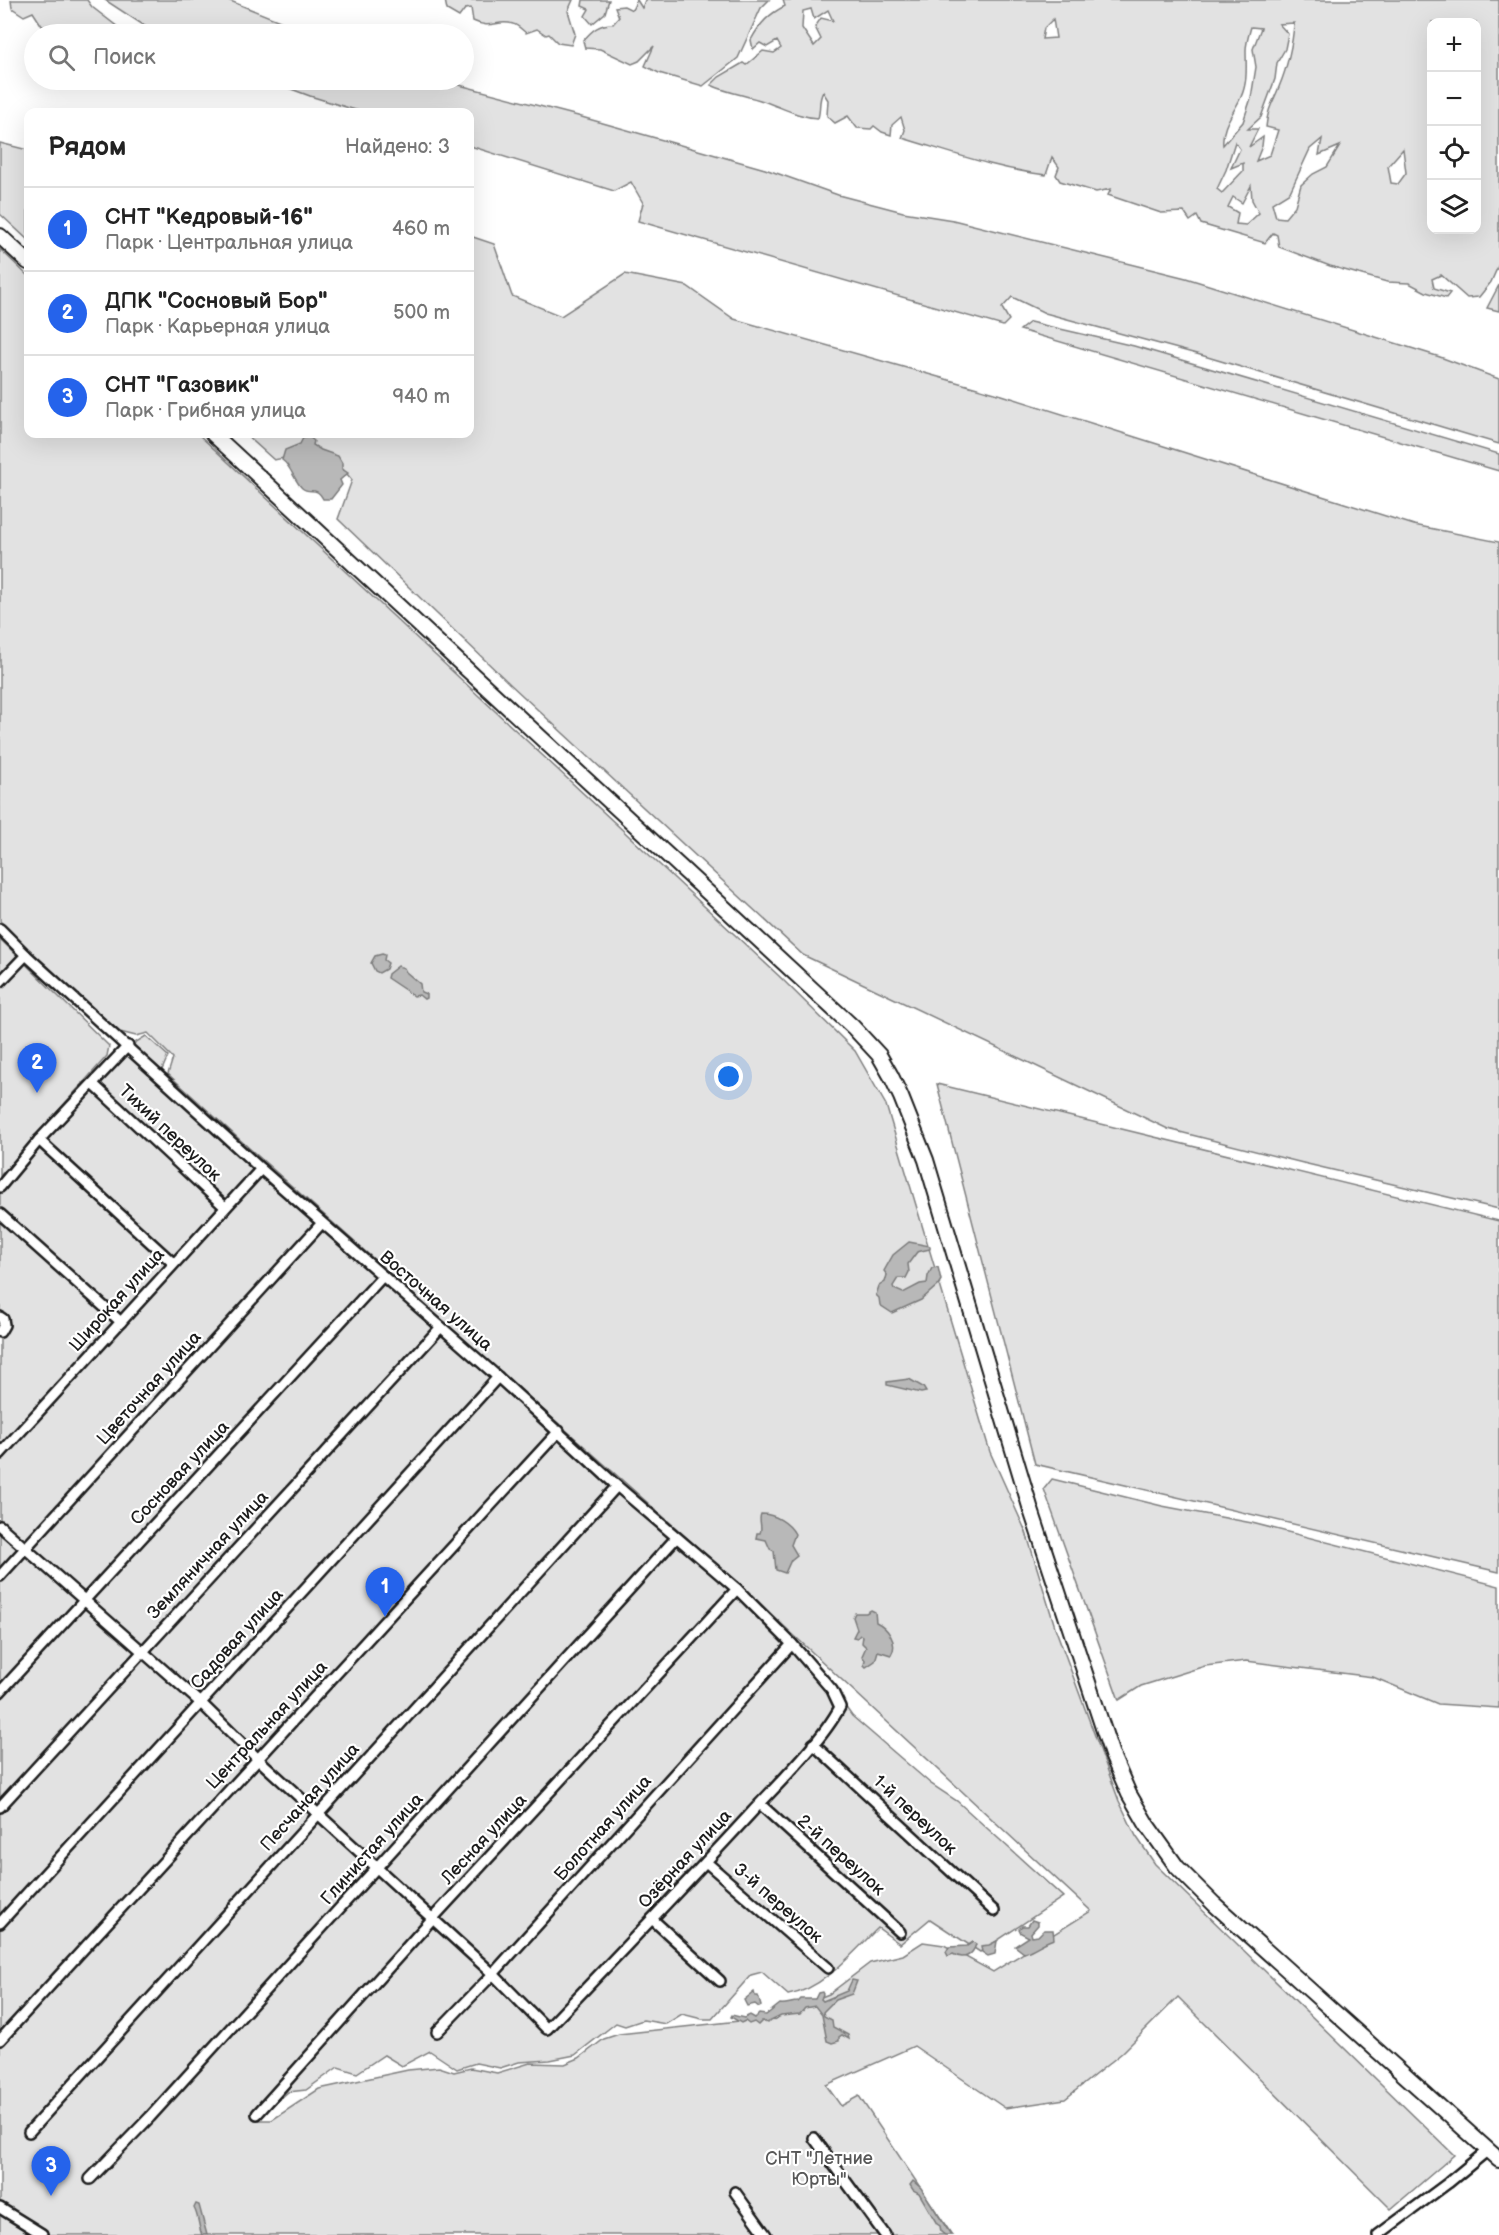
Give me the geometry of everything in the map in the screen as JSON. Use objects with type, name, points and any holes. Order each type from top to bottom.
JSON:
[{"type":"street","points":[[0,236],[24,258]]},
{"type":"street","points":[[217,438],[853,1027],[879,1055],[901,1097],[926,1160],[1031,1510],[1112,1755],[1129,1794],[1147,1825],[1178,1867],[1214,1904],[1499,2160]]},
{"type":"street","name":"Восточная улица","points":[[0,929],[261,1169],[559,1431],[616,1486],[737,1589],[792,1644],[832,1690],[840,1707]]},
{"type":"street","points":[[0,982],[26,955]]},
{"type":"street","points":[[0,1187],[39,1140],[128,1046]]},
{"type":"street","name":"Тихий переулок","points":[[93,1084],[225,1206]]},
{"type":"street","points":[[39,1140],[173,1263]]},
{"type":"street","name":"Широкая улица","points":[[0,1454],[261,1169]]},
{"type":"street","points":[[0,1214],[121,1322]]},
{"type":"street","name":"Цветочная улица","points":[[0,1576],[322,1223]]},
{"type":"street","name":"Сосновая улица","points":[[0,1692],[383,1276]]},
{"type":"street","points":[[0,1317],[4,1325],[0,1332]]},
{"type":"street","name":"Земляничная улица","points":[[0,1807],[441,1327]]},
{"type":"street","name":"Садовая улица","points":[[0,1923],[498,1377]]},
{"type":"street","name":"Центральная улица","points":[[0,2040],[559,1431]]},
{"type":"street","name":"Песчаная улица","points":[[29,2132],[616,1486]]},
{"type":"street","points":[[0,1526],[143,1650],[258,1759],[493,1974]]},
{"type":"street","name":"Глинистая улица","points":[[90,2179],[150,2117],[378,1868],[676,1538]]},
{"type":"street","name":"Лесная улица","points":[[257,2114],[433,1918],[737,1589]]},
{"type":"street","name":"Болотная улица","points":[[437,2032],[493,1974],[792,1644]]},
{"type":"street","name":"Озёрная улица","points":[[493,1974],[548,2029],[706,1863],[813,1744],[840,1707]]},
{"type":"street","name":"1-й переулок","points":[[813,1744],[994,1911]]},
{"type":"street","name":"2-й переулок","points":[[759,1804],[900,1932]]},
{"type":"street","name":"3-й переулок","points":[[706,1863],[828,1968]]},
{"type":"street","points":[[652,1919],[720,1981]]},
{"type":"street","points":[[814,2138],[885,2235]]},
{"type":"street","points":[[1378,2235],[1488,2150]]},
{"type":"street","points":[[735,2192],[766,2235]]},
{"type":"street","points":[[0,2208],[42,2234]]},
{"type":"green space","points":[[11,0],[87,0],[92,7],[114,24],[41,24],[33,12],[24,16],[12,8]]},
{"type":"green space","points":[[105,0],[228,0],[287,24],[142,24]]},
{"type":"green space","points":[[445,0],[573,0],[568,11],[575,34],[571,45],[558,43],[549,34],[546,35],[537,29],[526,33],[517,25],[508,23],[479,24],[473,21],[471,8],[465,9],[459,17],[447,10]]},
{"type":"green space","points":[[583,0],[609,0],[605,13],[592,24],[585,16],[589,9],[582,6]]},
{"type":"green space","points":[[637,0],[642,8],[645,0],[769,0],[761,8],[738,58],[703,86],[659,73],[645,66],[654,46],[639,61],[632,64],[600,49],[585,48],[583,41],[596,28],[613,24],[619,17],[615,7],[624,6],[632,10]]},
{"type":"green space","points":[[783,0],[1499,0],[1499,264],[1491,282],[1479,297],[1467,298],[1441,275],[1432,279],[1434,288],[1450,293],[1446,298],[1426,292],[1409,283],[1387,282],[1330,266],[1279,247],[1277,235],[1273,233],[1265,243],[1201,224],[1197,216],[1190,221],[1184,212],[1161,213],[1108,195],[1111,189],[1096,192],[1060,181],[1056,175],[1059,167],[1052,157],[1046,175],[1009,169],[902,138],[905,130],[901,117],[892,125],[891,135],[874,126],[871,129],[857,128],[848,116],[835,123],[827,116],[828,100],[823,92],[818,118],[797,114],[711,85],[719,77],[743,63],[746,65],[763,51],[774,53],[781,48],[777,41],[767,47],[760,43],[753,49],[751,40],[765,20],[785,6]],"holes":[[[811,9],[814,19],[828,10],[833,21],[821,18],[815,27],[821,39],[814,46],[802,28],[803,11]],[[1053,19],[1056,38],[1042,39],[1044,28]],[[1294,23],[1287,64],[1267,120],[1266,127],[1278,130],[1270,155],[1256,161],[1263,137],[1249,147],[1258,129],[1248,129],[1261,117],[1275,79],[1277,63],[1285,49],[1288,34],[1279,24]],[[1251,27],[1261,28],[1253,49],[1256,67],[1251,98],[1243,122],[1223,145],[1226,126],[1245,86],[1246,47]],[[1322,139],[1319,155],[1340,146],[1327,167],[1313,174],[1301,185],[1295,206],[1285,218],[1276,217],[1272,203],[1290,192],[1310,149]],[[1235,142],[1240,149],[1231,168],[1243,163],[1243,171],[1222,193],[1217,189]],[[1403,149],[1406,173],[1398,184],[1391,183],[1388,166]],[[1251,186],[1252,200],[1259,213],[1246,225],[1236,224],[1238,213],[1228,207],[1233,197],[1242,203]]]},
{"type":"green space","points":[[474,89],[765,169],[838,195],[903,212],[953,220],[1186,278],[1440,357],[1499,379],[1499,444],[1204,356],[1045,313],[1012,297],[1002,308],[1009,320],[1003,326],[638,221],[643,203],[631,182],[614,191],[474,147],[474,108],[349,108],[294,90]]},
{"type":"green space","points":[[0,143],[24,149],[24,236],[0,214]]},
{"type":"green space","points":[[474,237],[494,244],[512,296],[561,316],[625,274],[687,286],[734,319],[1002,395],[1414,525],[1499,542],[1499,1209],[1168,1129],[803,955],[511,685],[338,519],[352,480],[336,461],[308,453],[274,460],[249,438],[474,438]]},
{"type":"green space","name":"СНТ \"Летние Юрты\"","points":[[0,249],[24,272],[24,438],[202,438],[779,976],[855,1051],[886,1105],[990,1452],[1026,1532],[1056,1630],[1119,1801],[1136,1836],[1155,1864],[1454,2155],[1391,2209],[1178,1997],[1122,2053],[1065,2099],[1005,2108],[914,2046],[826,2085],[841,2106],[859,2096],[952,2235],[0,2235],[0,1192],[133,1044],[146,1036],[168,1056],[162,1070],[322,1218],[736,1584],[806,1651],[852,1716],[931,1784],[957,1801],[1063,1897],[980,1952],[930,1919],[900,1944],[878,1928],[826,1977],[801,1991],[788,1995],[762,1972],[751,1975],[712,2019],[682,2014],[666,2024],[643,2020],[625,2026],[616,2023],[575,2055],[550,2060],[519,2062],[500,2068],[476,2063],[457,2069],[430,2051],[402,2066],[384,2055],[357,2073],[338,2067],[306,2090],[288,2092],[256,2120],[272,2120],[319,2089],[408,2070],[439,2067],[454,2072],[471,2068],[497,2073],[530,2063],[565,2064],[579,2058],[604,2039],[619,2034],[767,2018],[829,1994],[870,1963],[903,1955],[923,1942],[944,1945],[993,1972],[1091,1911],[731,1577],[168,1074],[173,1058],[148,1033],[136,1036],[120,1032],[39,961],[0,921]]},
{"type":"green space","points":[[1499,285],[1499,311],[1487,308]]},
{"type":"green space","points":[[1030,322],[1134,346],[1499,454],[1499,471],[1020,330]]},
{"type":"green space","points":[[0,939],[109,1046],[107,1056],[0,1176]]},
{"type":"green space","points":[[937,1084],[1499,1221],[1499,1572],[1035,1464]]},
{"type":"green space","points":[[1052,1479],[1162,1506],[1252,1523],[1499,1586],[1499,1708],[1438,1704],[1373,1677],[1246,1661],[1205,1666],[1141,1686],[1119,1700],[1044,1489]]},
{"type":"shaded area","points":[[303,438],[310,438],[314,441],[313,445],[338,456],[342,469],[348,473],[340,480],[342,485],[331,499],[323,499],[318,492],[302,488],[282,460],[285,450],[300,444]]},
{"type":"shaded area","points":[[385,955],[384,960],[388,963],[386,969],[379,973],[375,971],[371,963],[375,956]]},
{"type":"shaded area","points":[[398,966],[404,968],[420,984],[421,992],[426,994],[426,998],[419,995],[414,996],[387,978],[388,974]]},
{"type":"shaded area","points":[[909,1242],[930,1246],[930,1249],[917,1252],[908,1264],[909,1272],[906,1278],[898,1278],[893,1286],[894,1289],[903,1293],[927,1283],[932,1268],[938,1267],[941,1280],[921,1300],[892,1313],[880,1305],[876,1295],[879,1286],[885,1282],[887,1275],[884,1271],[893,1255]]},
{"type":"shaded area","points":[[909,1379],[923,1387],[926,1392],[921,1393],[887,1385],[887,1382]]},
{"type":"shaded area","points":[[761,1514],[781,1520],[795,1534],[791,1545],[797,1555],[791,1560],[785,1573],[776,1570],[774,1551],[770,1549],[766,1540],[756,1538],[757,1533],[761,1531]]},
{"type":"shaded area","points":[[871,1610],[875,1612],[876,1622],[891,1636],[894,1645],[891,1655],[878,1651],[875,1661],[866,1667],[862,1656],[866,1647],[862,1643],[863,1636],[853,1637],[857,1629],[853,1617],[855,1613],[866,1613]]},
{"type":"shaded area","points":[[1032,1920],[1038,1922],[1038,1925],[1031,1933],[1032,1937],[1038,1936],[1044,1930],[1053,1930],[1054,1939],[1024,1953],[1015,1946],[1029,1937],[1021,1933],[1019,1929],[1022,1926],[1028,1926]]},
{"type":"shaded area","points":[[997,1941],[995,1954],[988,1956],[982,1952],[981,1946]]},
{"type":"shaded area","points":[[973,1942],[976,1944],[975,1948],[967,1956],[961,1957],[953,1954],[948,1956],[946,1952],[949,1947],[967,1946]]},
{"type":"shaded area","points":[[852,1980],[857,1981],[852,1994],[835,2000],[823,2012],[824,2016],[832,2020],[833,2027],[848,2035],[849,2039],[842,2035],[839,2041],[832,2043],[827,2041],[822,2015],[815,2006],[805,2008],[800,2014],[781,2016],[767,2023],[762,2021],[758,2025],[754,2022],[741,2023],[731,2017],[732,2015],[744,2018],[750,2015],[755,2018],[759,2014],[766,2015],[780,2004],[798,2002],[801,1999],[815,1999],[818,1993],[822,1992],[823,2001],[847,1991]]},
{"type":"shaded area","points":[[754,1992],[755,1996],[758,1996],[761,2006],[759,2007],[755,2004],[747,2006],[744,2000]]},
{"type":"shaded area","points":[[913,2181],[921,2188],[951,2235],[941,2232],[940,2226],[919,2193],[910,2185]]},
{"type":"shaded area","points":[[196,2204],[199,2205],[207,2235],[202,2235],[194,2208]]},
{"type":"place","name":"ДПК \"Сосновый Бор\"","points":[[37,1093]]},
{"type":"place","name":"СНТ \"Кедровый-16\"","points":[[385,1617]]},
{"type":"place","name":"СНТ \"Газовик\"","points":[[51,2196]]}]
